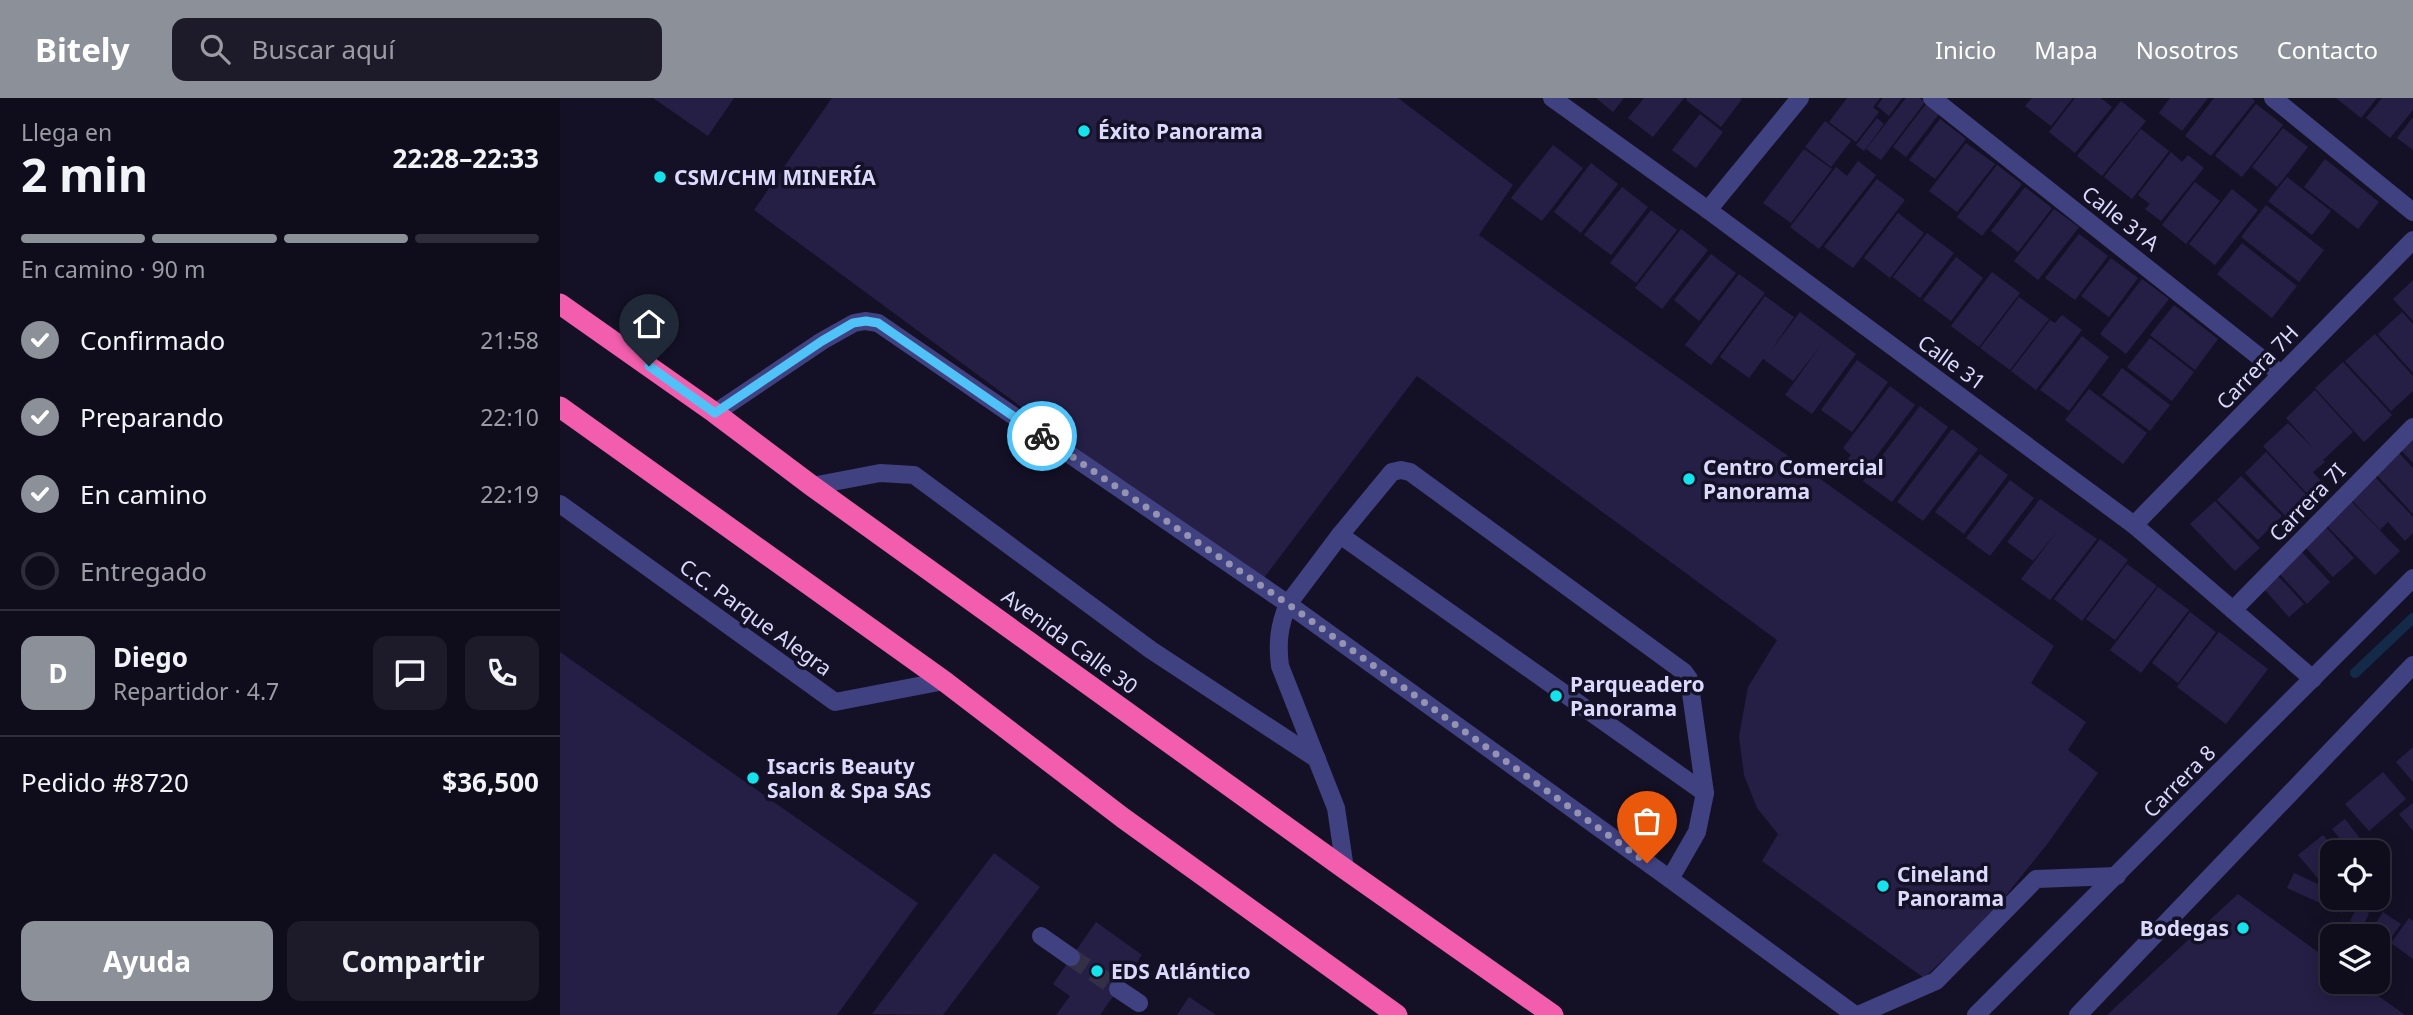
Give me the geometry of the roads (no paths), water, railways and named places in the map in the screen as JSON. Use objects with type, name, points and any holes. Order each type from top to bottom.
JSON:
[{"type":"highway","name":"Avenida Calle 30","points":[[560,304],[1345,869],[1553,1015]]},
{"type":"highway","points":[[560,407],[944,681],[1123,818],[1397,1015]]},
{"type":"street","name":"Calle 31","points":[[1552,98],[2134,525],[2313,679]]},
{"type":"street","points":[[1708,210],[1800,98]]},
{"type":"street","name":"Calle 31A","points":[[1933,98],[2281,374]]},
{"type":"street","points":[[2273,98],[2413,212]]},
{"type":"street","name":"Carrera 7H","points":[[2134,525],[2413,240]]},
{"type":"street","points":[[715,413],[853,323],[878,323],[1288,604],[1857,1015],[1936,981],[2036,879],[2117,876]]},
{"type":"street","name":"Carrera 7I","points":[[2233,610],[2413,427]]},
{"type":"street","points":[[1345,869],[1336,808],[1280,666],[1280,624],[1288,604],[1340,535],[1392,472],[1401,470],[1410,472],[1689,679],[1705,793],[1697,832],[1670,879]]},
{"type":"street","points":[[812,486],[880,473],[914,475],[1151,650],[1317,759]]},
{"type":"street","name":"C.C. Parque Alegra","points":[[560,504],[835,702],[944,681]]},
{"type":"street","points":[[1340,535],[1705,793]]},
{"type":"street","name":"Carrera 8","points":[[1976,1015],[2413,578]]},
{"type":"street","points":[[2078,1015],[2413,666]]},
{"type":"street","points":[[1041,936],[1072,957]]},
{"type":"street","points":[[1118,989],[1139,1003]]},
{"type":"waterway","points":[[2355,673],[2413,618]]},
{"type":"tunnel","points":[[1071,957],[1118,989]]},
{"type":"place","name":"Éxito Panorama","points":[[1084,131]]},
{"type":"place","name":"CSM/CHM MINERÍA","points":[[660,177]]},
{"type":"place","name":"Centro Comercial Panorama","points":[[1689,479]]},
{"type":"place","name":"Parqueadero Panorama","points":[[1556,696]]},
{"type":"place","name":"Isacris Beauty Salon & Spa SAS","points":[[753,778]]},
{"type":"place","name":"Cineland Panorama","points":[[1883,886]]},
{"type":"place","name":"Bodegas","points":[[2243,928]]},
{"type":"place","name":"EDS Atlántico","points":[[1097,971]]}]
